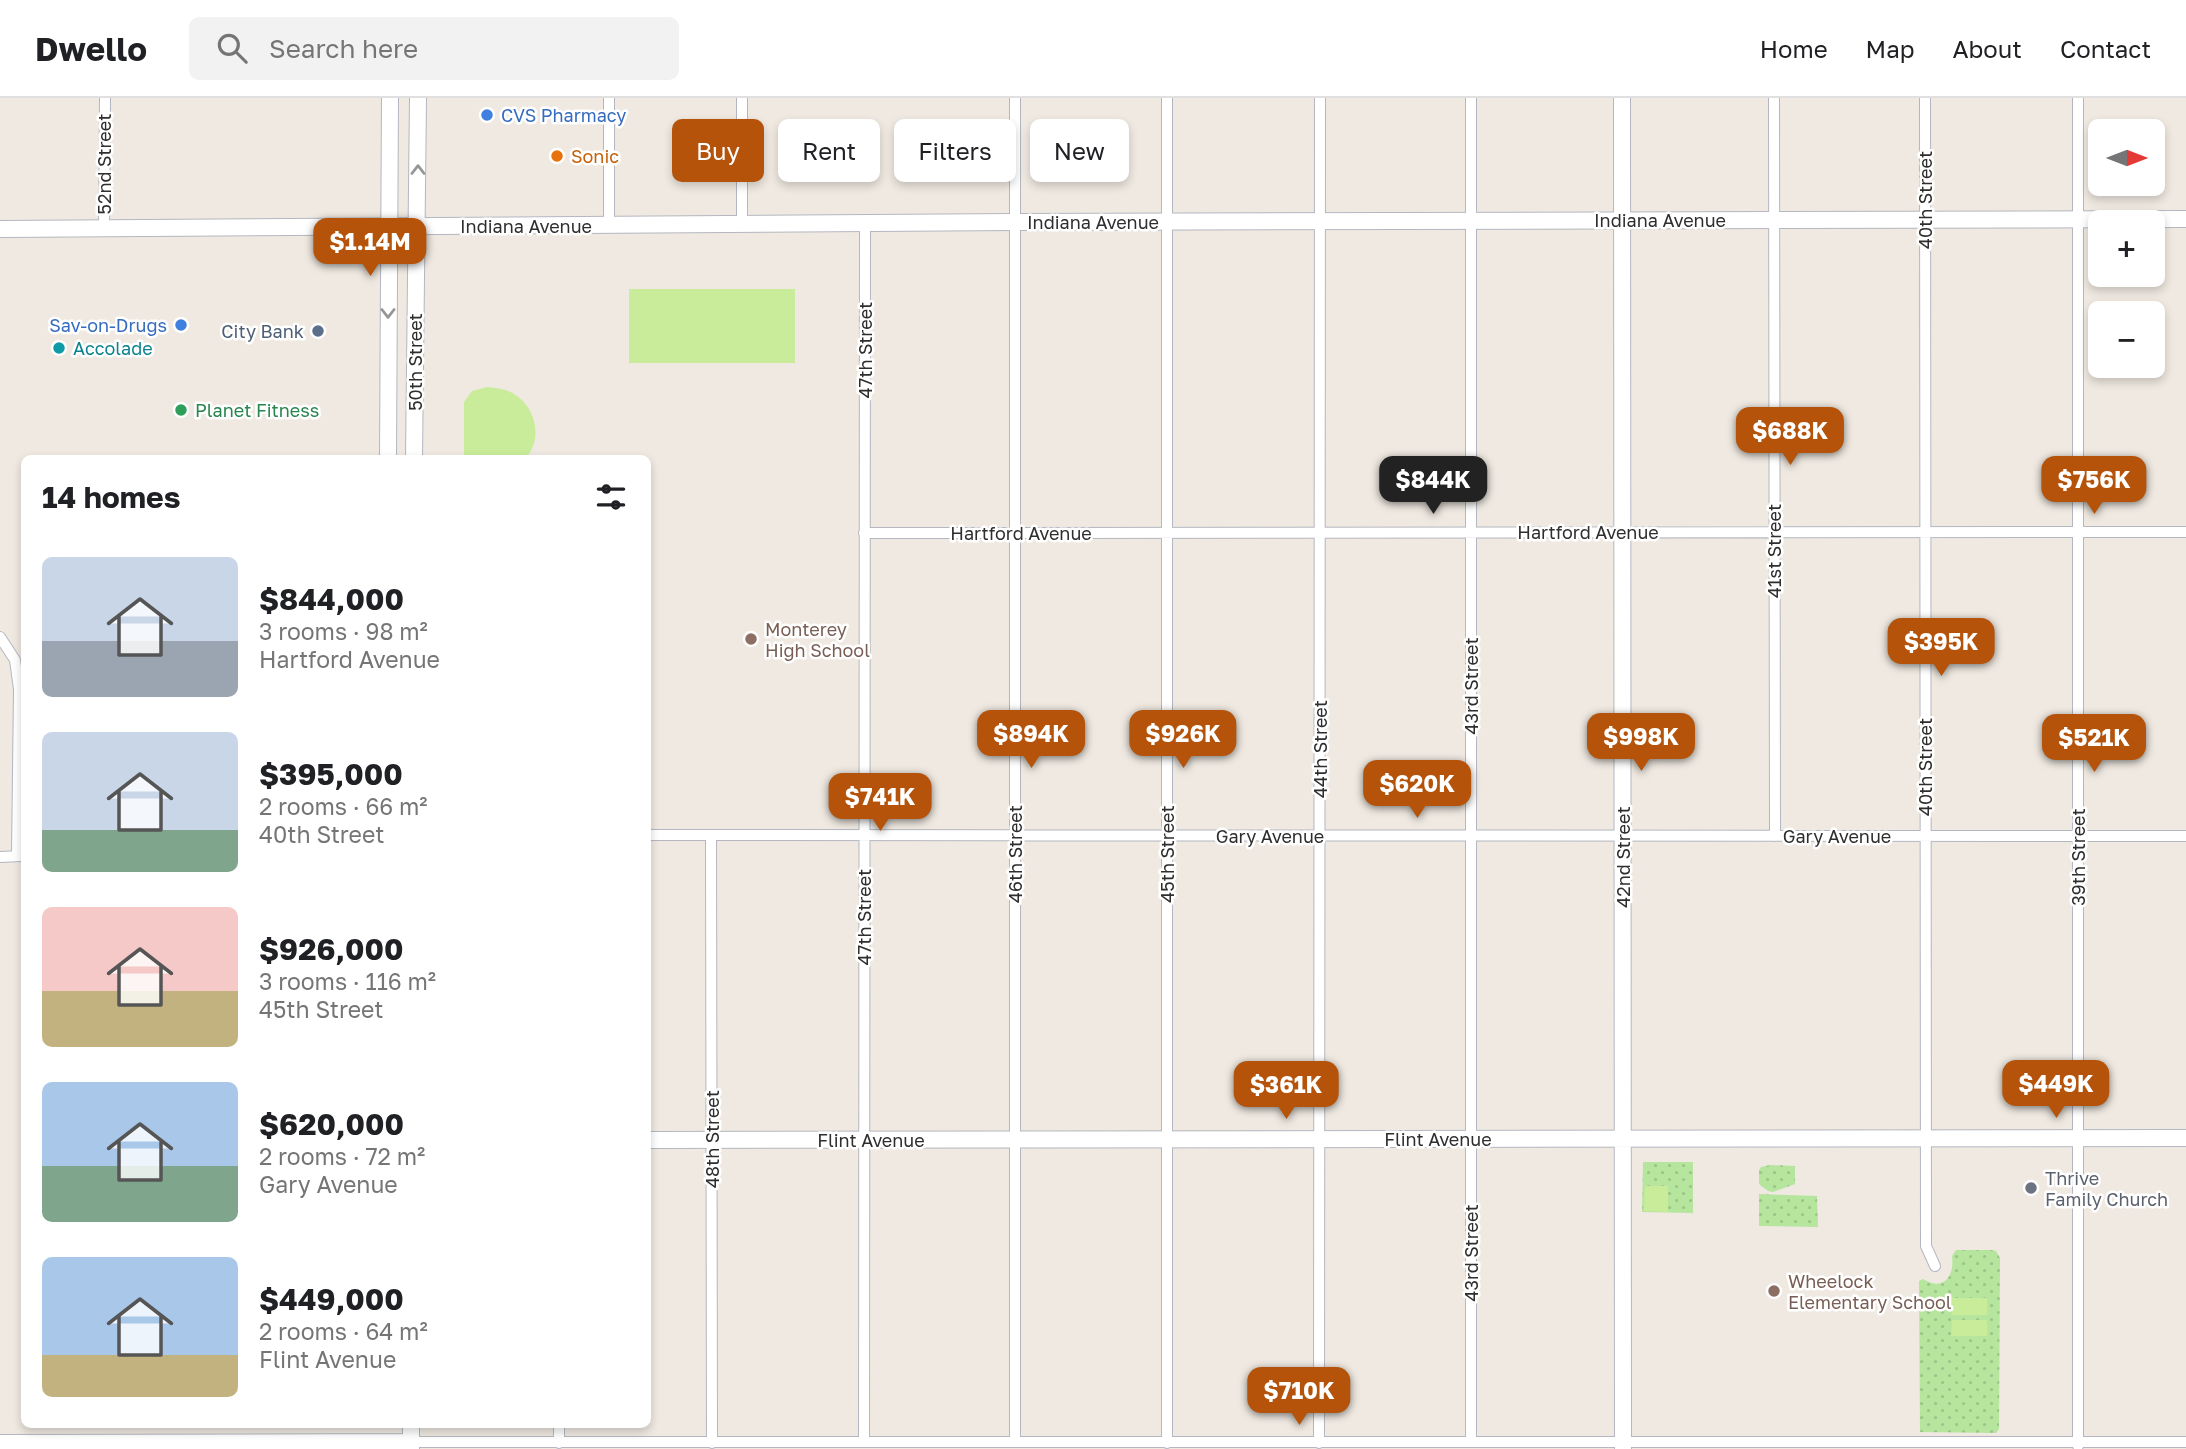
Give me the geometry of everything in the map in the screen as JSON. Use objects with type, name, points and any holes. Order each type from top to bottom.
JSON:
[{"type":"street","name":"52nd Street","points":[[104,229],[105,98]]},
{"type":"street","name":"50th Street","points":[[388,455],[390,98]]},
{"type":"street","name":"50th Street","points":[[414,455],[418,98]]},
{"type":"street","points":[[609,98],[609,225]]},
{"type":"street","points":[[742,98],[742,225]]},
{"type":"street","name":"46th Street","points":[[1015,98],[1015,1442]]},
{"type":"street","name":"45th Street","points":[[1167,98],[1167,1443]]},
{"type":"street","name":"44th Street","points":[[1320,98],[1320,1443]]},
{"type":"street","name":"43rd Street","points":[[1471,98],[1471,1442]]},
{"type":"street","name":"42nd Street","points":[[1622,98],[1623,1446]]},
{"type":"street","name":"41st Street","points":[[1774,98],[1774,836]]},
{"type":"street","name":"40th Street","points":[[1925,98],[1925,1138],[1926,1246],[1935,1266]]},
{"type":"street","name":"39th Street","points":[[2078,98],[2078,1446]]},
{"type":"street","name":"Indiana Avenue","points":[[0,229],[1015,222],[2186,219]]},
{"type":"street","name":"47th Street","points":[[864,1442],[865,224]]},
{"type":"street","name":"Hartford Avenue","points":[[864,533],[2186,532]]},
{"type":"street","points":[[0,637],[15,660],[19,689],[21,856],[0,857]]},
{"type":"street","name":"Gary Avenue","points":[[651,835],[2186,836]]},
{"type":"street","name":"48th Street","points":[[711,835],[712,1443]]},
{"type":"street","name":"Flint Avenue","points":[[651,1140],[2186,1138]]},
{"type":"street","points":[[389,1428],[389,1446]]},
{"type":"street","points":[[411,1428],[411,1446]]},
{"type":"street","points":[[559,1428],[559,1443]]},
{"type":"street","points":[[0,1443],[77,1446],[559,1443],[643,1446],[712,1443],[1015,1442],[1167,1443],[1203,1446],[1320,1443],[1394,1446],[1471,1442],[1623,1446],[2078,1446],[2186,1442]]},
{"type":"green space","points":[[629,289],[795,289],[795,363],[629,363]]},
{"type":"green space","points":[[487,387],[501,389],[522,400],[535,424],[534,442],[528,455],[464,455],[464,402],[472,391]]},
{"type":"green space","points":[[1643,1162],[1693,1162],[1693,1213],[1642,1212]]},
{"type":"green space","points":[[1770,1165],[1795,1166],[1795,1184],[1773,1192],[1768,1191],[1759,1184],[1759,1170]]},
{"type":"green space","points":[[1645,1186],[1668,1186],[1668,1212],[1644,1211]]},
{"type":"green space","points":[[1759,1194],[1817,1196],[1818,1227],[1759,1226]]},
{"type":"green space","points":[[1956,1250],[1992,1250],[1996,1251],[2000,1258],[1999,1429],[1996,1433],[1920,1432],[1919,1281],[1923,1279],[1936,1284],[1946,1280],[1952,1270],[1952,1256]]},
{"type":"green space","points":[[1952,1298],[1987,1298],[1987,1315],[1952,1315]]},
{"type":"green space","points":[[1952,1320],[1987,1320],[1987,1336],[1951,1336]]},
{"type":"place","name":"CVS Pharmacy","points":[[487,115]]},
{"type":"place","name":"Sonic","points":[[557,156]]},
{"type":"place","name":"Sav-on-Drugs","points":[[181,325]]},
{"type":"place","name":"City Bank","points":[[318,331]]},
{"type":"place","name":"Accolade","points":[[59,348]]},
{"type":"place","name":"Planet Fitness","points":[[181,410]]},
{"type":"place","name":"Monterey High School","points":[[751,639]]},
{"type":"place","name":"Thrive Family Church","points":[[2031,1188]]},
{"type":"place","name":"Wheelock Elementary School","points":[[1774,1291]]}]
